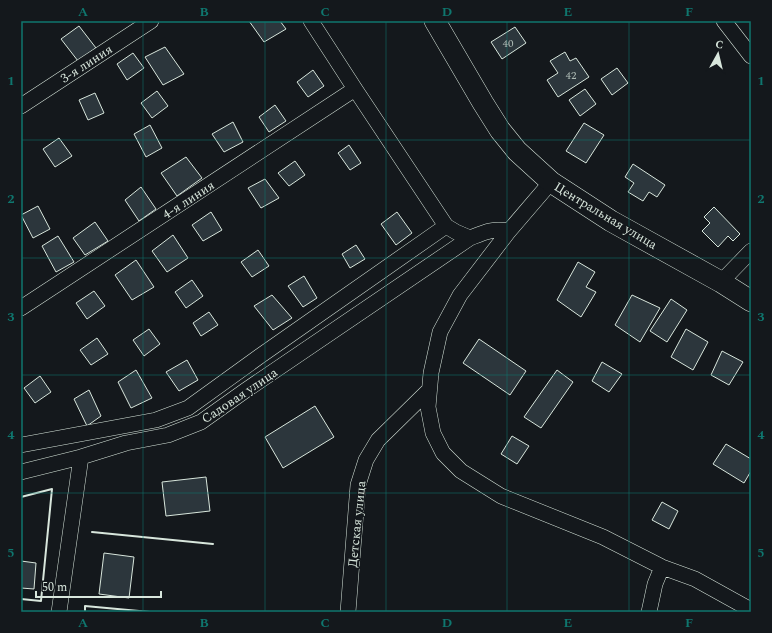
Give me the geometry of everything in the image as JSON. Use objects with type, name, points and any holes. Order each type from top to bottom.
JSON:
[{"type":"main road","name":"Центральная улица","points":[[435,21],[500,130],[517,151],[551,182],[611,221],[751,300]]},
{"type":"street","name":"3-я линия","points":[[21,106],[151,21]]},
{"type":"street","points":[[311,21],[446,226],[470,238]]},
{"type":"street","points":[[724,21],[751,56]]},
{"type":"street","name":"4-я линия","points":[[21,308],[355,89]]},
{"type":"street","points":[[551,182],[509,231],[460,296],[440,332],[431,373],[429,390],[428,407],[433,433],[443,453],[461,472],[500,496],[603,538],[662,568],[695,579],[751,610]]},
{"type":"street","points":[[21,445],[156,420],[188,408],[446,226]]},
{"type":"street","name":"Садовая улица","points":[[21,472],[81,457],[126,443],[168,435],[201,422],[470,238],[491,230],[500,229],[509,231]]},
{"type":"street","points":[[721,282],[751,251]]},
{"type":"street","name":"Детская улица","points":[[348,612],[358,485],[366,460],[378,440],[429,390]]},
{"type":"street","points":[[60,612],[81,457]]},
{"type":"street","points":[[649,612],[655,584],[662,568]]},
{"type":"building","points":[[249,21],[280,21],[286,29],[264,42]]},
{"type":"building","points":[[79,26],[96,48],[78,61],[61,39]]},
{"type":"building","points":[[515,27],[526,43],[502,59],[491,42]]},
{"type":"building","points":[[165,47],[184,74],[163,85],[145,57]]},
{"type":"building","points":[[565,52],[570,61],[576,58],[589,77],[558,97],[547,80],[558,73],[550,61]]},
{"type":"building","points":[[133,53],[144,68],[127,80],[117,64]]},
{"type":"building","points":[[617,68],[628,83],[612,95],[601,79]]},
{"type":"building","points":[[313,70],[324,86],[308,97],[297,82]]},
{"type":"building","points":[[585,89],[596,104],[580,116],[569,100]]},
{"type":"building","points":[[157,91],[168,106],[152,118],[141,103]]},
{"type":"building","points":[[95,93],[104,113],[88,120],[79,100]]},
{"type":"building","points":[[275,105],[286,121],[269,132],[259,117]]},
{"type":"building","points":[[233,122],[243,142],[224,152],[212,134]]},
{"type":"building","points":[[584,123],[604,135],[586,163],[566,151]]},
{"type":"building","points":[[150,125],[162,148],[146,157],[134,134]]},
{"type":"building","points":[[59,138],[72,156],[55,167],[43,149]]},
{"type":"building","points":[[349,145],[361,163],[350,170],[338,153]]},
{"type":"building","points":[[186,157],[202,178],[177,196],[161,173]]},
{"type":"building","points":[[295,161],[305,175],[289,186],[278,173]]},
{"type":"building","points":[[633,164],[665,185],[657,197],[649,192],[643,201],[628,192],[634,183],[625,177]]},
{"type":"building","points":[[265,179],[279,198],[261,208],[248,188]]},
{"type":"building","points":[[141,187],[156,209],[139,221],[125,200]]},
{"type":"building","points":[[38,206],[50,229],[33,238],[21,215]]},
{"type":"building","points":[[714,207],[740,234],[733,241],[728,236],[718,247],[702,231],[710,223],[704,217]]},
{"type":"building","points":[[211,212],[222,230],[203,241],[192,225]]},
{"type":"building","points":[[397,212],[412,233],[396,245],[381,224]]},
{"type":"building","points":[[95,222],[108,241],[85,255],[73,238]]},
{"type":"building","points":[[173,235],[188,258],[167,272],[152,251]]},
{"type":"building","points":[[58,236],[74,262],[56,272],[42,246]]},
{"type":"building","points":[[356,245],[365,259],[350,268],[342,254]]},
{"type":"building","points":[[258,250],[269,266],[252,277],[241,262]]},
{"type":"building","points":[[136,260],[154,287],[132,300],[115,275]]},
{"type":"building","points":[[578,262],[595,272],[586,287],[596,292],[581,317],[557,300]]},
{"type":"building","points":[[304,276],[317,298],[303,307],[288,286]]},
{"type":"building","points":[[192,280],[203,296],[186,308],[175,292]]},
{"type":"building","points":[[94,291],[105,306],[87,319],[76,303]]},
{"type":"building","points":[[272,295],[292,318],[273,330],[254,306]]},
{"type":"building","points":[[632,295],[660,308],[640,342],[615,325]]},
{"type":"building","points":[[671,299],[687,310],[667,342],[650,331]]},
{"type":"building","points":[[209,312],[218,325],[201,336],[193,323]]},
{"type":"building","points":[[149,329],[160,344],[144,356],[133,340]]},
{"type":"building","points":[[686,329],[708,342],[693,370],[671,357]]},
{"type":"building","points":[[97,338],[108,354],[91,365],[80,350]]},
{"type":"building","points":[[479,339],[526,371],[510,395],[463,363]]},
{"type":"building","points":[[722,351],[743,362],[729,385],[711,375]]},
{"type":"building","points":[[187,360],[198,380],[179,391],[166,372]]},
{"type":"building","points":[[602,362],[622,374],[609,392],[592,381]]},
{"type":"building","points":[[136,370],[152,398],[131,408],[118,382]]},
{"type":"building","points":[[557,370],[573,382],[541,428],[524,417]]},
{"type":"building","points":[[40,376],[51,392],[35,403],[24,388]]},
{"type":"building","points":[[89,390],[101,416],[87,426],[74,399]]},
{"type":"building","points":[[315,406],[334,437],[283,468],[265,437]]},
{"type":"building","points":[[512,436],[529,446],[517,464],[501,454]]},
{"type":"building","points":[[726,444],[751,459],[751,471],[744,483],[713,464]]},
{"type":"building","points":[[206,477],[210,511],[166,516],[162,482]]},
{"type":"building","points":[[662,502],[678,511],[669,529],[652,520]]},
{"type":"building","points":[[104,553],[134,557],[129,598],[99,594]]},
{"type":"building","points":[[21,561],[36,563],[34,589],[21,588]]},
{"type":"wall","points":[[21,497],[52,489],[41,601],[21,599]]},
{"type":"wall","points":[[92,532],[213,544]]},
{"type":"wall","points":[[85,612],[85,606],[150,612]]}]
